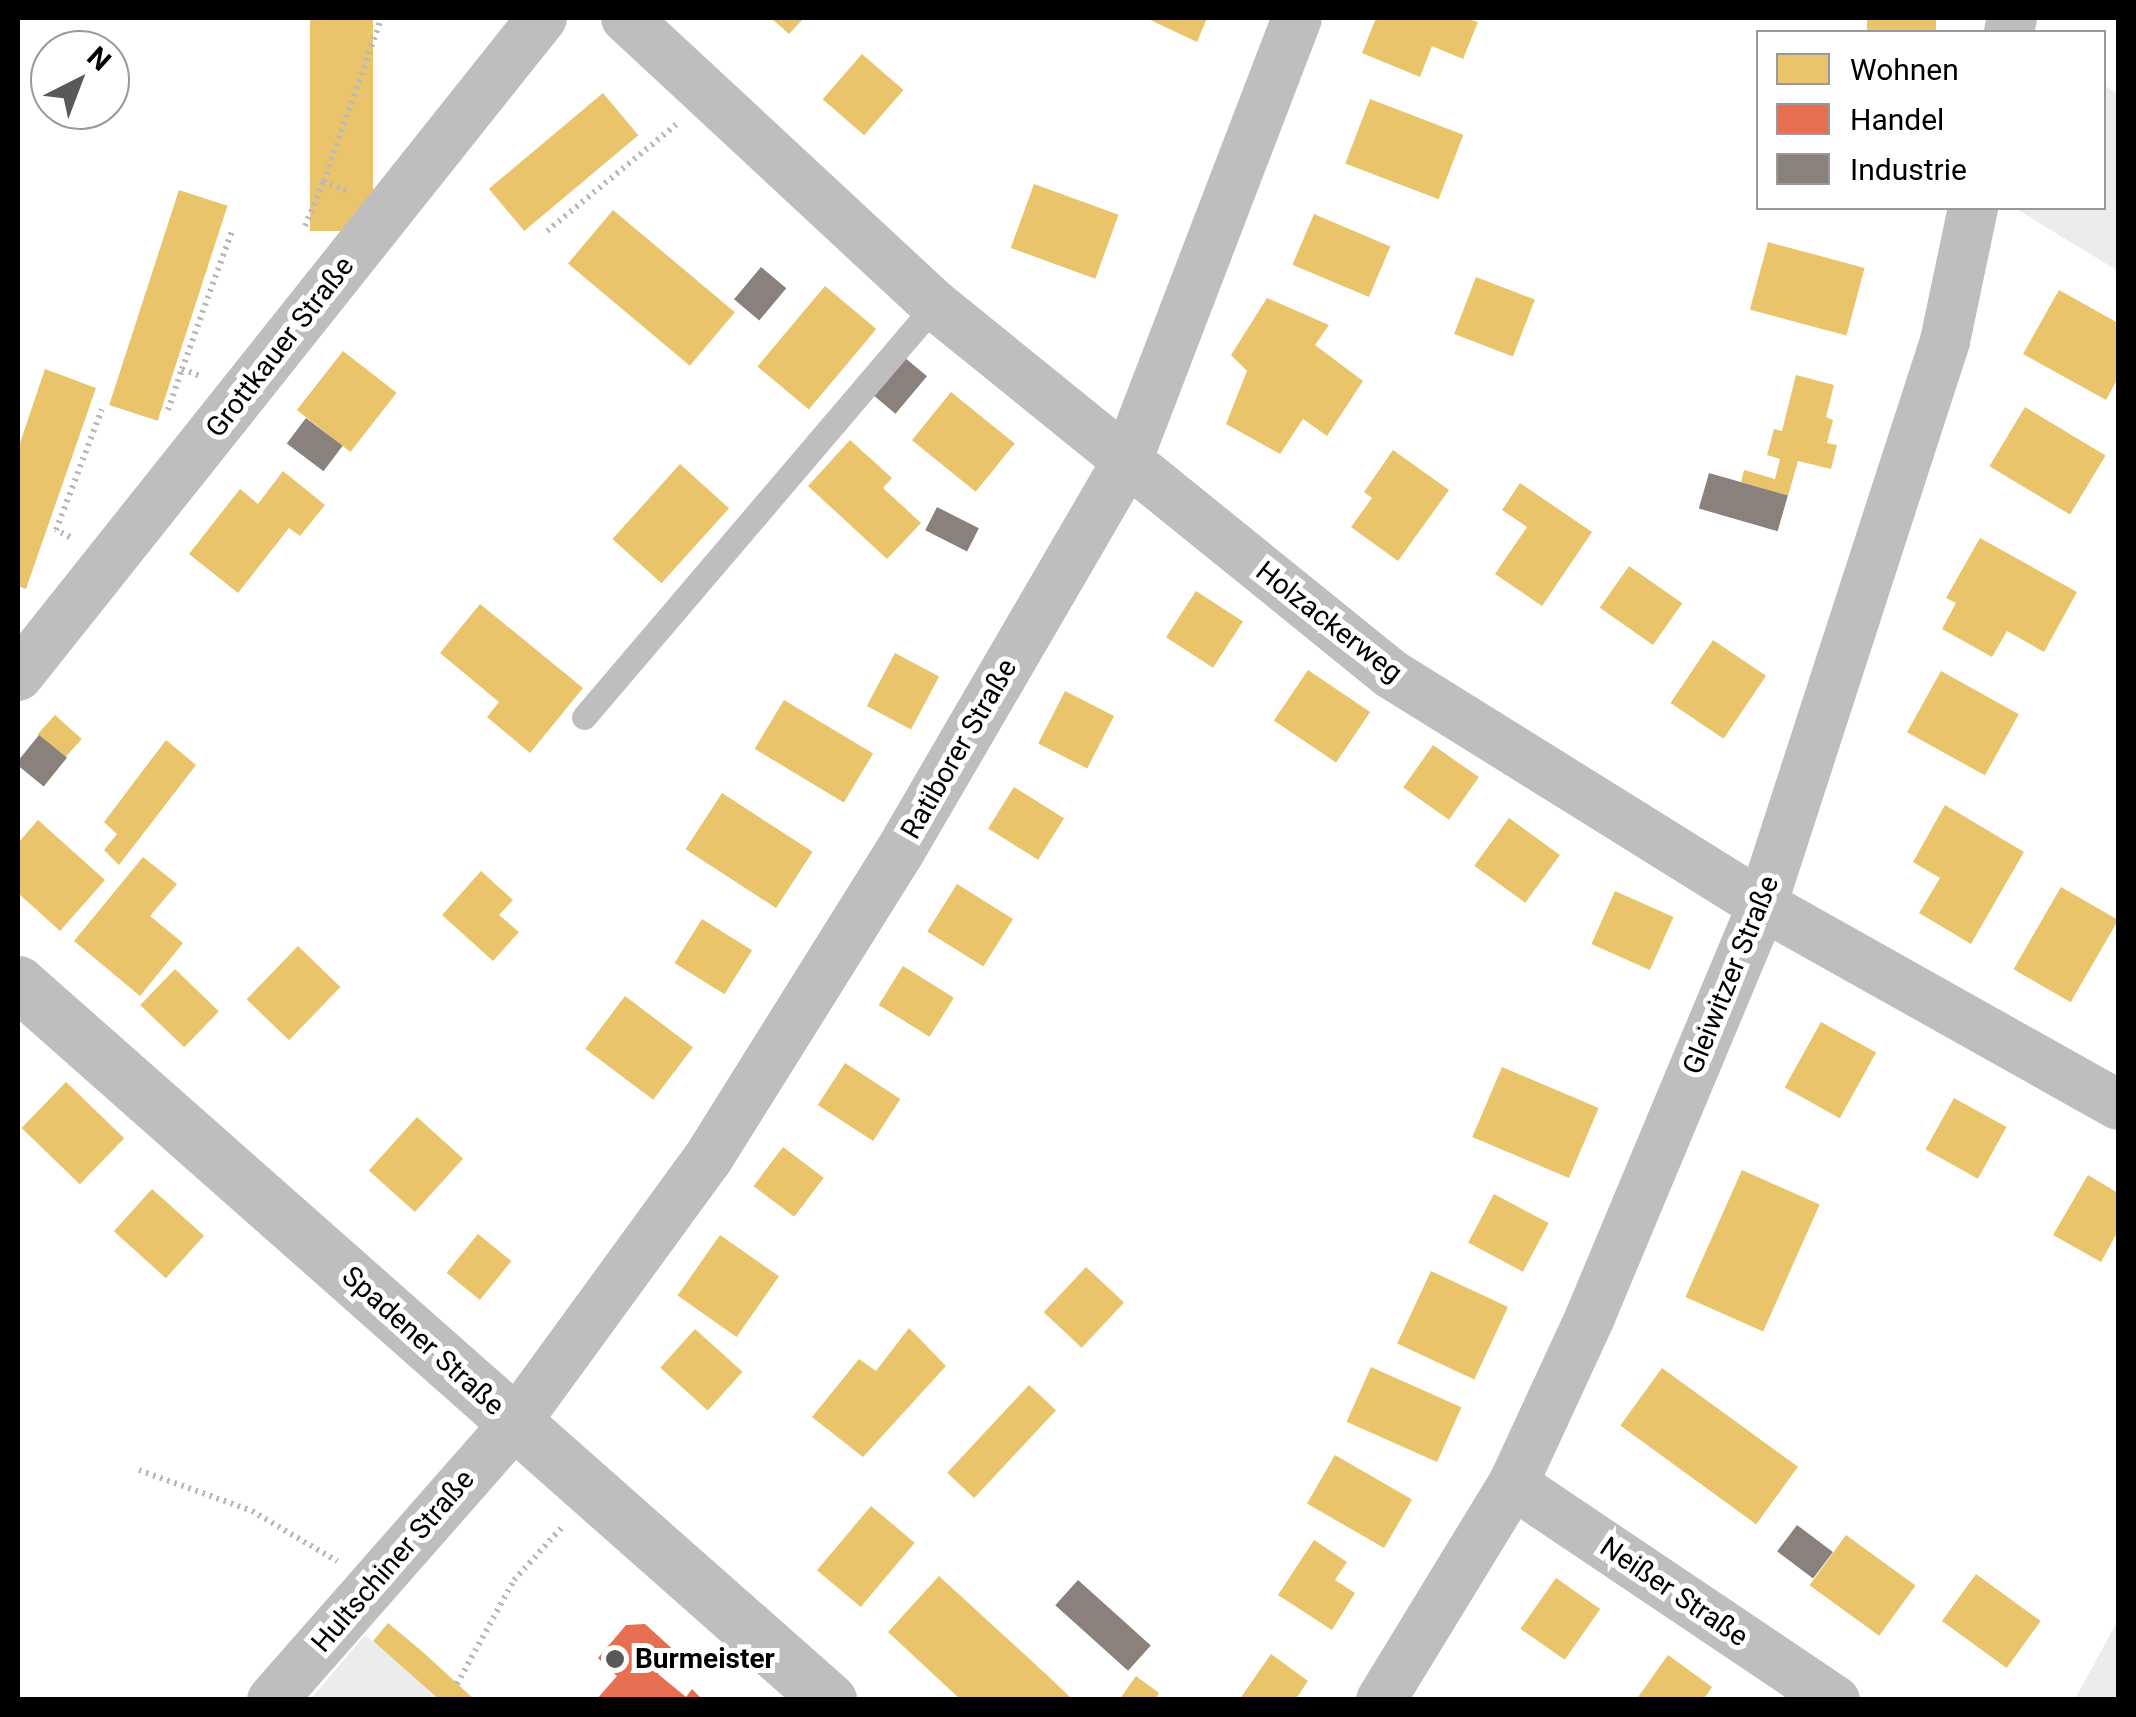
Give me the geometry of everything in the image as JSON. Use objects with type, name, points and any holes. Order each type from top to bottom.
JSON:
[{"type":"street","name":"Grottkauer Straße","points":[[18,676],[542,18]]},
{"type":"street","name":"Holzackerweg","points":[[626,18],[935,305],[1391,674],[1762,905],[2118,1106]]},
{"type":"street","name":"Ratiborer Straße","points":[[515,1423],[707,1160],[899,853],[1126,462],[1296,18]]},
{"type":"street","name":"Gleiwitzer Straße","points":[[1381,1700],[1513,1484],[1590,1317],[1762,905],[1945,340],[1973,210]]},
{"type":"street","name":"Spadener Straße","points":[[18,983],[828,1700]]},
{"type":"street","name":"Hultschiner Straße","points":[[272,1700],[515,1423]]},
{"type":"street","name":"Neißer Straße","points":[[1513,1484],[1836,1700]]},
{"type":"lane","points":[[584,717],[935,305]]},
{"type":"path","points":[[306,226],[381,18]]},
{"type":"path","points":[[547,231],[709,98]]},
{"type":"path","points":[[324,181],[387,211]]},
{"type":"path","points":[[182,369],[234,228]]},
{"type":"path","points":[[102,409],[56,530],[112,558]]},
{"type":"path","points":[[139,1470],[252,1511],[374,1583]]},
{"type":"path","points":[[457,1684],[514,1580],[594,1492]]},
{"type":"shaded area","points":[[2106,86],[2118,94],[2118,271],[2018,210],[2106,210]]},
{"type":"shaded area","points":[[2118,1620],[2118,1699],[2075,1699]]},
{"type":"shaded area","points":[[365,1635],[408,1671],[440,1700],[310,1700]]},
{"type":"building: Wohnen","points":[[310,18],[373,18],[373,231],[310,231]]},
{"type":"building: Wohnen","points":[[771,18],[804,18],[789,34]]},
{"type":"building: Wohnen","points":[[1146,18],[1207,18],[1197,42]]},
{"type":"building: Wohnen","points":[[1376,18],[1467,18],[1478,22],[1463,59],[1432,46],[1420,77],[1362,53]]},
{"type":"building: Wohnen","points":[[1867,18],[1936,18],[1936,30],[1867,30]]},
{"type":"building: Wohnen","points":[[862,54],[904,90],[864,135],[823,99]]},
{"type":"building: Wohnen","points":[[603,93],[638,135],[524,231],[489,189]]},
{"type":"building: Wohnen","points":[[1370,99],[1463,135],[1439,199],[1345,163]]},
{"type":"building: Wohnen","points":[[1034,184],[1119,215],[1095,279],[1011,248]]},
{"type":"building: Wohnen","points":[[179,190],[228,206],[158,421],[109,405]]},
{"type":"building: Wohnen","points":[[613,210],[735,312],[690,366],[568,264]]},
{"type":"building: Wohnen","points":[[1314,214],[1390,246],[1369,297],[1293,265]]},
{"type":"building: Wohnen","points":[[1768,242],[1865,268],[1846,335],[1750,310]]},
{"type":"building: Wohnen","points":[[1476,277],[1535,300],[1513,357],[1454,334]]},
{"type":"building: Wohnen","points":[[825,286],[876,329],[809,410],[758,366]]},
{"type":"building: Wohnen","points":[[2059,290],[2118,323],[2118,378],[2106,400],[2023,354]]},
{"type":"building: Wohnen","points":[[1267,298],[1329,325],[1315,345],[1363,381],[1327,436],[1303,419],[1280,454],[1226,424],[1247,371],[1231,355]]},
{"type":"building: Wohnen","points":[[343,351],[397,393],[350,452],[297,410]]},
{"type":"building: Wohnen","points":[[45,369],[96,388],[26,589],[18,586],[18,449]]},
{"type":"building: Wohnen","points":[[1796,375],[1834,385],[1826,417],[1833,420],[1827,443],[1837,445],[1831,469],[1798,461],[1788,496],[1741,482],[1744,470],[1775,479],[1780,459],[1767,455],[1774,429],[1782,431]]},
{"type":"building: Wohnen","points":[[951,392],[1015,444],[976,492],[912,440]]},
{"type":"building: Wohnen","points":[[2025,407],[2106,455],[2070,515],[1989,466]]},
{"type":"building: Wohnen","points":[[850,440],[892,478],[883,488],[921,523],[887,559],[808,486]]},
{"type":"building: Wohnen","points":[[1393,450],[1449,490],[1398,561],[1351,527],[1372,498],[1364,492]]},
{"type":"building: Wohnen","points":[[680,464],[729,508],[661,583],[612,539]]},
{"type":"building: Wohnen","points":[[283,471],[325,505],[300,536],[289,528],[238,593],[189,554],[240,489],[258,504]]},
{"type":"building: Wohnen","points":[[1520,483],[1592,532],[1542,606],[1495,574],[1527,527],[1502,510]]},
{"type":"building: Wohnen","points":[[1980,538],[2077,592],[2044,652],[2007,631],[1992,657],[1942,629],[1956,603],[1946,598]]},
{"type":"building: Wohnen","points":[[1629,566],[1682,603],[1653,645],[1600,608]]},
{"type":"building: Wohnen","points":[[1196,591],[1243,621],[1213,668],[1166,637]]},
{"type":"building: Wohnen","points":[[480,604],[583,688],[530,753],[487,717],[499,702],[440,653]]},
{"type":"building: Wohnen","points":[[1713,640],[1766,676],[1724,739],[1671,703]]},
{"type":"building: Wohnen","points":[[895,653],[939,676],[911,729],[867,706]]},
{"type":"building: Wohnen","points":[[1308,670],[1370,712],[1336,763],[1274,721]]},
{"type":"building: Wohnen","points":[[1941,671],[2019,714],[1985,775],[1907,732]]},
{"type":"building: Wohnen","points":[[1065,691],[1114,716],[1087,769],[1038,744]]},
{"type":"building: Wohnen","points":[[784,700],[873,754],[844,802],[755,749]]},
{"type":"building: Wohnen","points":[[55,715],[82,739],[64,758],[38,734]]},
{"type":"building: Wohnen","points":[[166,740],[196,765],[119,865],[104,850],[117,834],[104,822]]},
{"type":"building: Wohnen","points":[[1433,745],[1479,777],[1449,820],[1403,788]]},
{"type":"building: Wohnen","points":[[1014,787],[1064,818],[1038,860],[988,829]]},
{"type":"building: Wohnen","points":[[722,793],[813,852],[776,908],[686,849]]},
{"type":"building: Wohnen","points":[[1945,805],[2024,852],[1971,944],[1919,913],[1940,878],[1913,862]]},
{"type":"building: Wohnen","points":[[1509,818],[1560,855],[1525,903],[1474,866]]},
{"type":"building: Wohnen","points":[[38,820],[105,880],[60,931],[18,893],[18,843]]},
{"type":"building: Wohnen","points":[[143,857],[177,884],[150,916],[183,943],[140,996],[74,941]]},
{"type":"building: Wohnen","points":[[481,871],[513,900],[499,915],[519,932],[493,961],[442,915]]},
{"type":"building: Wohnen","points":[[957,884],[1013,919],[983,966],[927,931]]},
{"type":"building: Wohnen","points":[[2061,887],[2118,920],[2071,1002],[2014,969]]},
{"type":"building: Wohnen","points":[[1615,891],[1673,917],[1650,970],[1591,944]]},
{"type":"building: Wohnen","points":[[702,919],[752,950],[724,994],[674,963]]},
{"type":"building: Wohnen","points":[[298,946],[340,987],[289,1040],[247,999]]},
{"type":"building: Wohnen","points":[[903,966],[954,998],[930,1037],[879,1005]]},
{"type":"building: Wohnen","points":[[175,969],[219,1011],[184,1047],[140,1005]]},
{"type":"building: Wohnen","points":[[625,996],[693,1047],[653,1100],[585,1049]]},
{"type":"building: Wohnen","points":[[1821,1022],[1876,1053],[1840,1118],[1785,1088]]},
{"type":"building: Wohnen","points":[[845,1063],[900,1099],[873,1141],[818,1105]]},
{"type":"building: Wohnen","points":[[1502,1067],[1599,1108],[1569,1178],[1472,1137]]},
{"type":"building: Wohnen","points":[[66,1082],[124,1138],[80,1184],[22,1128]]},
{"type":"building: Wohnen","points":[[1954,1098],[2006,1127],[1978,1179],[1925,1150]]},
{"type":"building: Wohnen","points":[[417,1117],[463,1158],[415,1212],[369,1171]]},
{"type":"building: Wohnen","points":[[783,1147],[824,1178],[794,1217],[754,1186]]},
{"type":"building: Wohnen","points":[[1742,1170],[1820,1205],[1763,1332],[1685,1297]]},
{"type":"building: Wohnen","points":[[2088,1175],[2118,1193],[2118,1231],[2101,1262],[2053,1235]]},
{"type":"building: Wohnen","points":[[152,1189],[204,1236],[166,1278],[114,1231]]},
{"type":"building: Wohnen","points":[[1494,1194],[1549,1223],[1523,1272],[1468,1243]]},
{"type":"building: Wohnen","points":[[478,1234],[511,1261],[480,1300],[447,1273]]},
{"type":"building: Wohnen","points":[[720,1235],[779,1276],[737,1337],[678,1296]]},
{"type":"building: Wohnen","points":[[1086,1267],[1124,1302],[1082,1348],[1044,1312]]},
{"type":"building: Wohnen","points":[[1431,1271],[1508,1307],[1474,1379],[1397,1344]]},
{"type":"building: Wohnen","points":[[909,1328],[946,1366],[863,1457],[812,1417],[859,1359],[876,1371]]},
{"type":"building: Wohnen","points":[[695,1329],[743,1372],[708,1410],[660,1368]]},
{"type":"building: Wohnen","points":[[1371,1367],[1461,1407],[1437,1462],[1347,1422]]},
{"type":"building: Wohnen","points":[[1662,1368],[1798,1467],[1756,1524],[1620,1425]]},
{"type":"building: Wohnen","points":[[1029,1385],[1056,1410],[974,1498],[947,1473]]},
{"type":"building: Wohnen","points":[[1335,1455],[1412,1500],[1384,1548],[1307,1503]]},
{"type":"building: Wohnen","points":[[871,1506],[915,1543],[861,1607],[817,1570]]},
{"type":"building: Wohnen","points":[[1846,1535],[1916,1586],[1879,1636],[1810,1585]]},
{"type":"building: Wohnen","points":[[1314,1540],[1347,1562],[1335,1580],[1355,1593],[1332,1630],[1278,1595]]},
{"type":"building: Wohnen","points":[[1976,1574],[2041,1621],[2007,1668],[1942,1621]]},
{"type":"building: Wohnen","points":[[939,1576],[1073,1700],[961,1700],[888,1632]]},
{"type":"building: Wohnen","points":[[1556,1578],[1600,1609],[1565,1660],[1520,1629]]},
{"type":"building: Wohnen","points":[[388,1623],[475,1700],[440,1700],[373,1641]]},
{"type":"building: Wohnen","points":[[1271,1654],[1308,1681],[1295,1700],[1239,1700]]},
{"type":"building: Wohnen","points":[[1668,1655],[1712,1687],[1703,1700],[1636,1700]]},
{"type":"building: Wohnen","points":[[1136,1676],[1159,1693],[1155,1700],[1119,1700]]},
{"type":"building: Handel","points":[[645,1624],[677,1653],[658,1674],[686,1697],[692,1689],[703,1700],[596,1700],[617,1676],[598,1658],[626,1625]]},
{"type":"building: Industrie","points":[[761,267],[786,288],[759,320],[734,299]]},
{"type":"building: Industrie","points":[[904,357],[927,376],[895,414],[873,395]]},
{"type":"building: Industrie","points":[[306,418],[343,446],[323,471],[287,444]]},
{"type":"building: Industrie","points":[[1709,473],[1788,496],[1778,531],[1699,509]]},
{"type":"building: Industrie","points":[[937,507],[979,528],[967,552],[925,530]]},
{"type":"building: Industrie","points":[[39,735],[67,758],[44,786],[18,766]]},
{"type":"building: Industrie","points":[[1797,1525],[1833,1552],[1813,1578],[1777,1551]]},
{"type":"building: Industrie","points":[[1078,1580],[1151,1646],[1128,1671],[1055,1605]]},
{"type":"place","name":"Burmeister","points":[[615,1659]]}]
